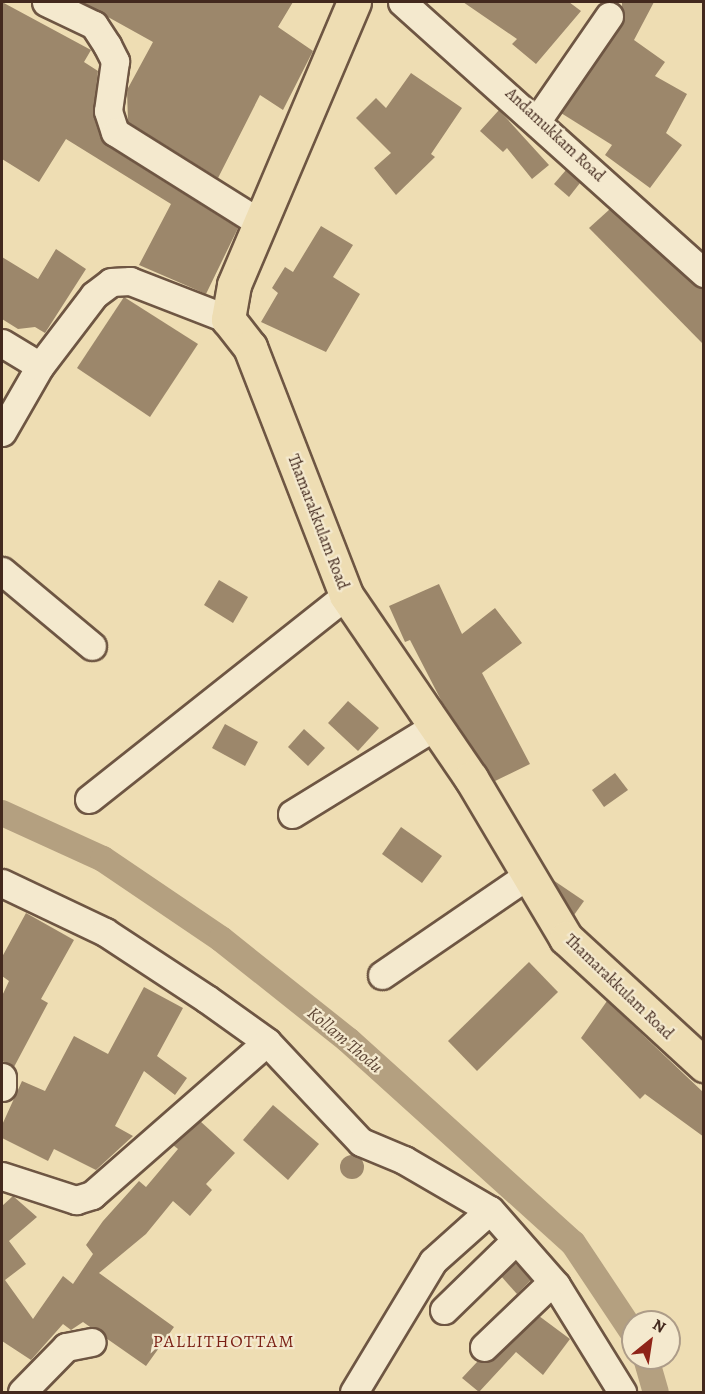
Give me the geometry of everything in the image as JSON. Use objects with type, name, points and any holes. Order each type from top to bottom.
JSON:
[{"type":"main road","points":[[228,319],[234,285],[354,2]]},
{"type":"main road","name":"Thamarakkulam Road","points":[[228,319],[250,347],[346,595],[435,726],[566,938],[704,1065]]},
{"type":"street","points":[[46,2],[94,26],[107,45],[115,61],[108,111],[116,132],[260,224]]},
{"type":"street","name":"Andamukkam Road","points":[[402,2],[538,119],[704,273]]},
{"type":"street","points":[[538,119],[609,16]]},
{"type":"street","points":[[2,432],[40,366],[94,296],[111,282],[130,281],[228,319]]},
{"type":"street","points":[[2,343],[40,366]]},
{"type":"street","points":[[2,571],[92,646]]},
{"type":"street","points":[[89,799],[346,595]]},
{"type":"street","points":[[292,814],[435,726]]},
{"type":"street","points":[[382,975],[528,875]]},
{"type":"street","points":[[2,883],[105,932],[267,1042],[361,1142],[404,1160],[490,1210],[552,1282],[622,1392]]},
{"type":"street","points":[[2,1176],[76,1200],[92,1195],[267,1042]]},
{"type":"street","points":[[2,1077],[2,1087]]},
{"type":"street","points":[[354,1392],[433,1262],[490,1210]]},
{"type":"street","points":[[444,1310],[516,1240]]},
{"type":"street","points":[[484,1347],[552,1282]]},
{"type":"street","points":[[22,1392],[66,1347],[92,1342]]},
{"type":"building","points":[[2,2],[91,50],[84,62],[98,71],[93,115],[106,145],[238,228],[206,294],[139,265],[171,204],[66,139],[39,182],[2,159]]},
{"type":"building","points":[[81,2],[293,2],[278,27],[313,51],[283,110],[260,95],[218,178],[128,122],[127,90],[153,42]]},
{"type":"building","points":[[463,2],[569,2],[581,11],[536,64],[512,44],[517,39]]},
{"type":"building","points":[[622,2],[654,2],[634,40],[665,62],[655,76],[687,94],[666,133],[682,145],[650,188],[605,155],[612,145],[561,113],[622,25]]},
{"type":"building","points":[[411,73],[462,108],[431,154],[435,157],[396,195],[374,168],[391,153],[356,118],[376,98],[386,108]]},
{"type":"building","points":[[499,110],[549,165],[532,179],[507,148],[503,152],[480,131]]},
{"type":"building","points":[[566,170],[580,183],[569,197],[554,184]]},
{"type":"building","points":[[610,209],[704,288],[704,345],[589,228]]},
{"type":"building","points":[[321,226],[353,245],[333,277],[360,294],[326,352],[261,322],[278,293],[272,288],[285,267],[293,272]]},
{"type":"building","points":[[56,249],[86,269],[45,333],[35,327],[18,329],[2,319],[2,257],[38,279]]},
{"type":"building","points":[[124,297],[198,344],[150,417],[77,368]]},
{"type":"building","points":[[219,580],[248,597],[233,623],[204,605]]},
{"type":"building","points":[[439,584],[462,634],[495,608],[522,643],[482,673],[530,764],[495,781],[442,702],[410,640],[405,642],[389,606]]},
{"type":"building","points":[[348,701],[379,728],[358,751],[328,723]]},
{"type":"building","points":[[225,724],[258,742],[245,766],[212,748]]},
{"type":"building","points":[[304,729],[325,748],[308,766],[288,747]]},
{"type":"building","points":[[615,773],[628,790],[604,807],[592,790]]},
{"type":"building","points":[[401,827],[442,856],[422,883],[382,854]]},
{"type":"building","points":[[553,880],[584,901],[574,915]]},
{"type":"building","points":[[26,913],[74,940],[41,999],[48,1003],[14,1067],[2,1061],[2,996],[9,981],[2,976],[2,957]]},
{"type":"building","points":[[529,962],[558,992],[477,1071],[448,1041]]},
{"type":"building","points":[[144,987],[183,1008],[157,1056],[187,1078],[175,1095],[144,1071],[115,1126],[133,1136],[96,1170],[54,1149],[48,1161],[2,1138],[2,1125],[22,1081],[45,1091],[74,1036],[108,1054]]},
{"type":"building","points":[[607,1001],[704,1093],[704,1137],[645,1094],[640,1099],[581,1038]]},
{"type":"building","points":[[273,1105],[319,1144],[288,1180],[243,1140]]},
{"type":"building","points":[[200,1121],[235,1153],[206,1184],[212,1190],[190,1216],[173,1201],[146,1234],[99,1273],[174,1327],[146,1366],[83,1322],[71,1330],[63,1324],[31,1360],[2,1341],[2,1206],[13,1196],[37,1217],[9,1241],[26,1264],[5,1280],[33,1319],[63,1276],[73,1284],[93,1254],[86,1245],[103,1221],[139,1181],[146,1187],[178,1149],[173,1145]]},
{"type":"building","points":[[352,1155],[360,1159],[364,1167],[360,1175],[352,1179],[344,1175],[340,1167],[344,1159]]},
{"type":"building","points":[[515,1263],[531,1280],[517,1294],[501,1276]]},
{"type":"building","points":[[539,1316],[570,1339],[543,1375],[516,1352],[479,1392],[462,1378],[478,1361],[495,1358]]},
{"type":"waterway","name":"Kollam Thodu","points":[[2,813],[103,859],[221,939],[348,1040],[573,1243],[621,1315]]},
{"type":"waterway","name":"Kollam Thodu","points":[[650,1370],[656,1392]]},
{"type":"district","name":"PALLITHOTTAM","points":[[224,1341]]}]
